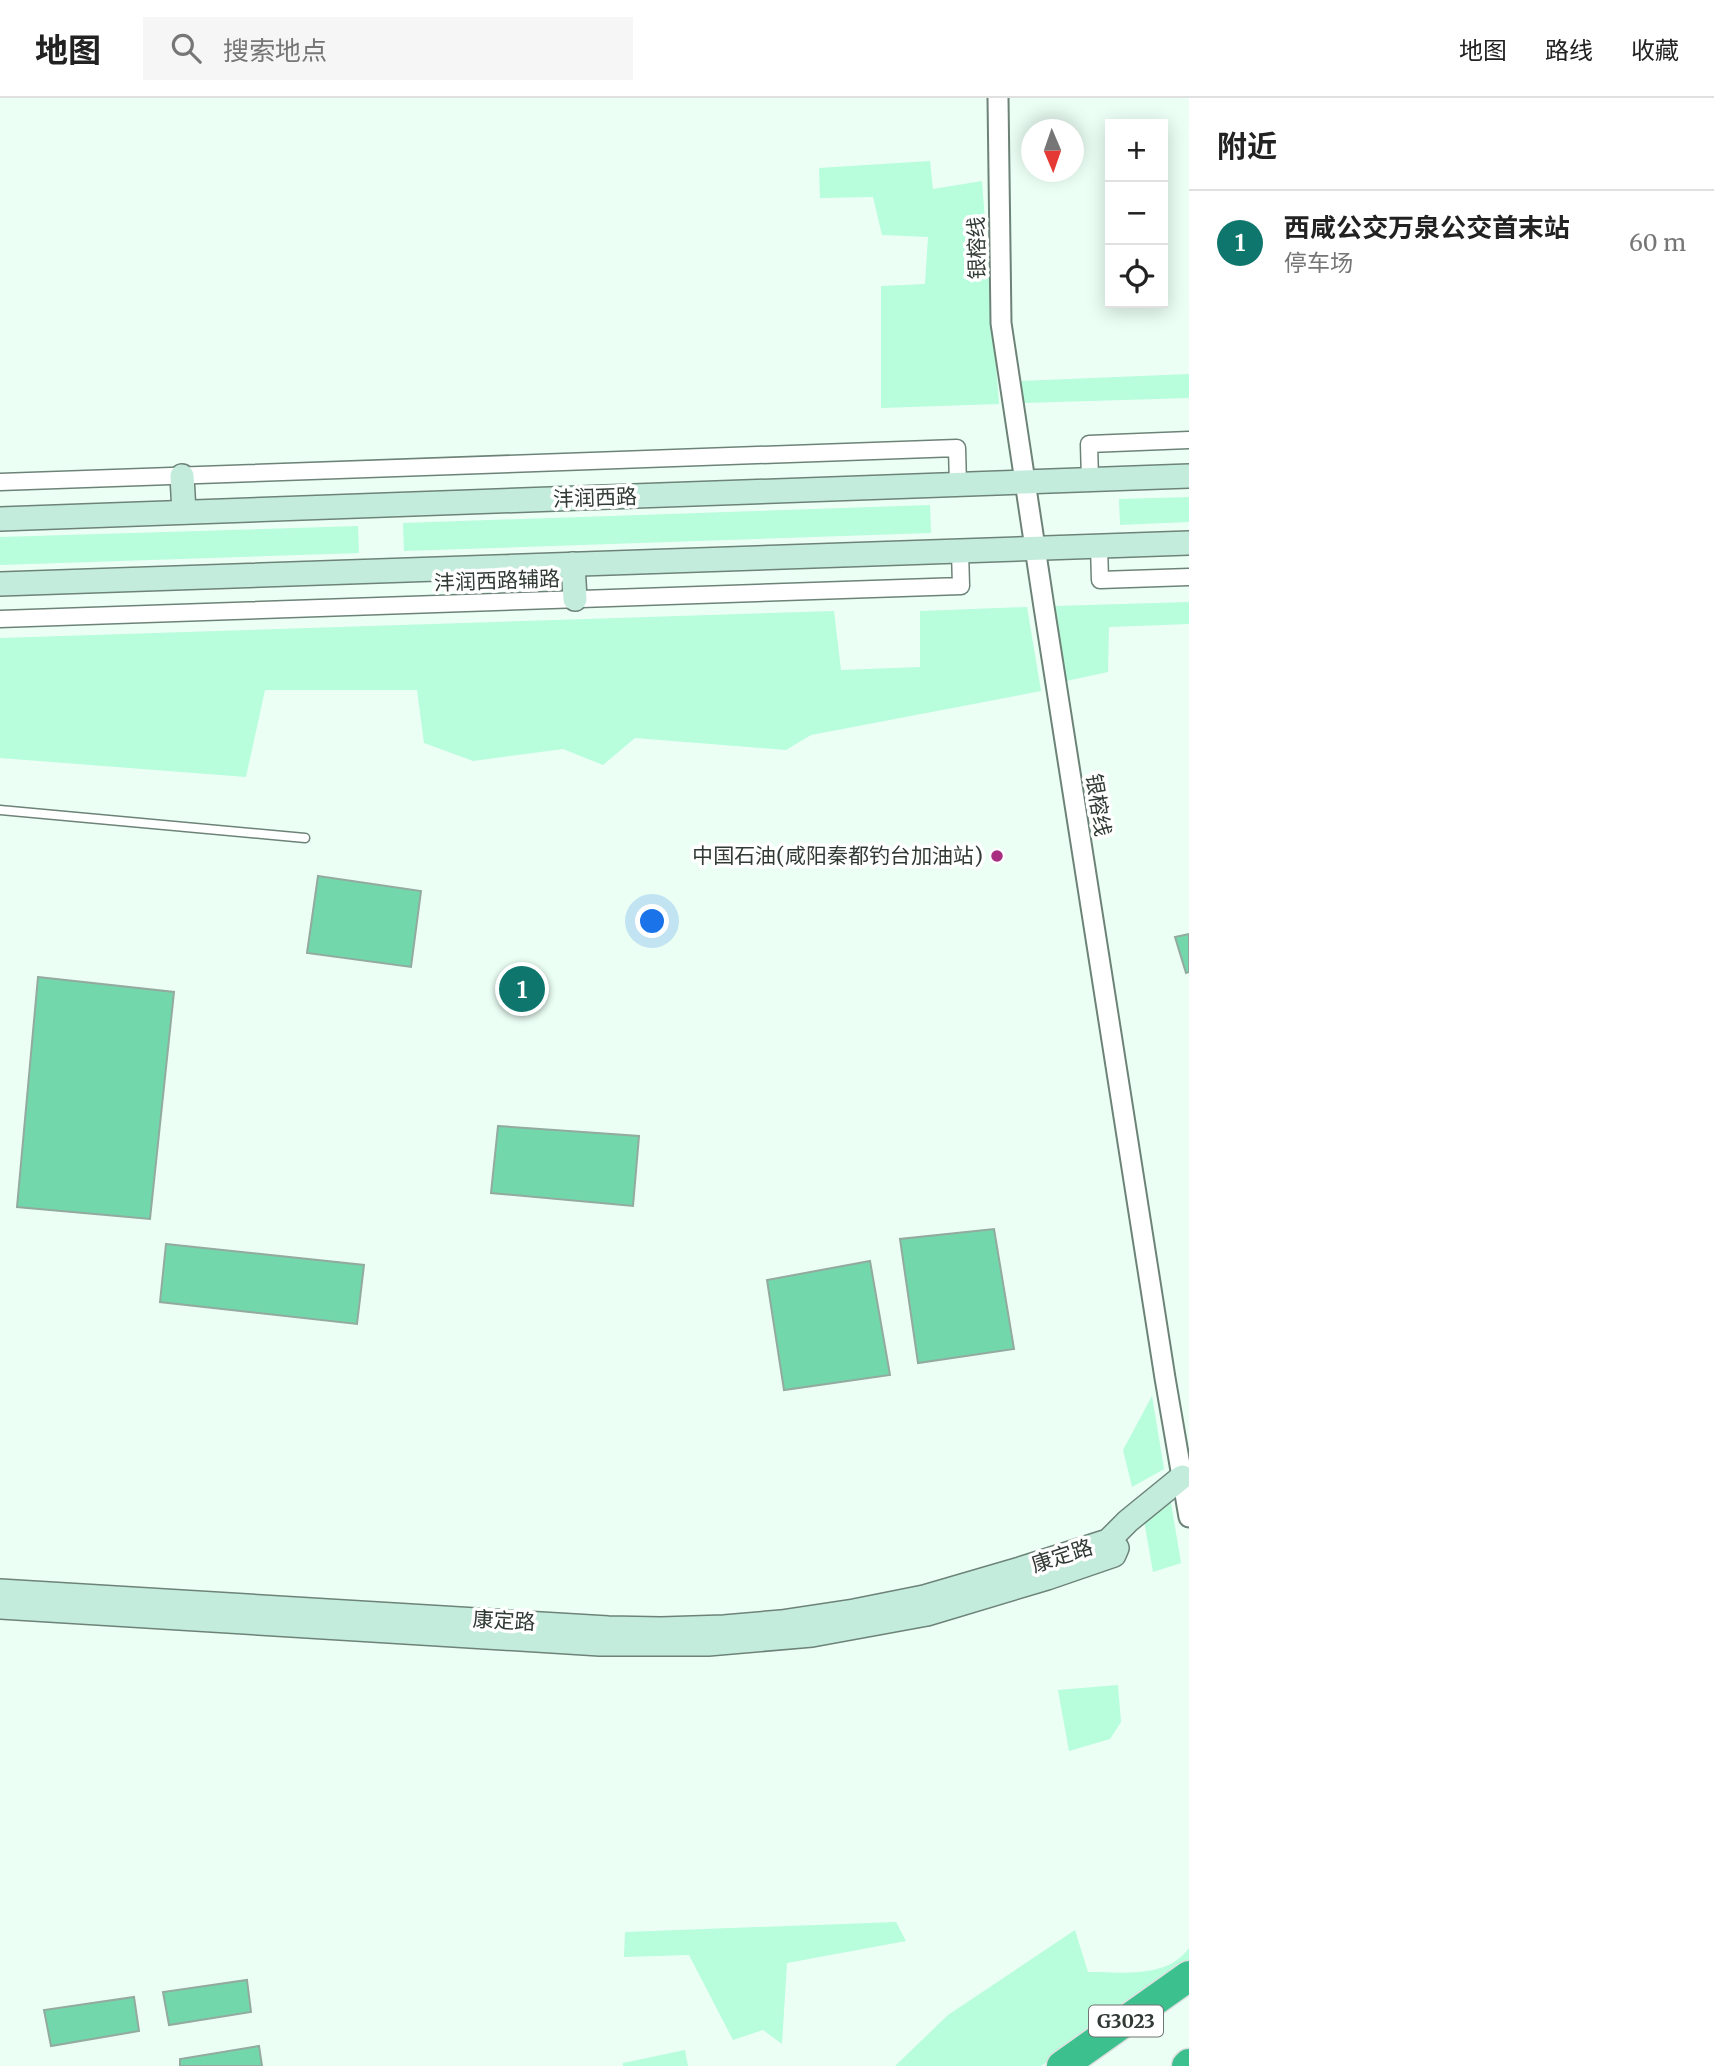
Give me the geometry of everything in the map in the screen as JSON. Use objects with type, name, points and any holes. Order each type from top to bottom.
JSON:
[{"type":"highway","name":"G3023","points":[[1062,2066],[1189,1976]]},
{"type":"main road","points":[[182,475],[184,512]]},
{"type":"main road","name":"沣润西路","points":[[0,519],[1189,476]]},
{"type":"main road","points":[[0,584],[1189,542]]},
{"type":"main road","points":[[573,565],[575,599]]},
{"type":"main road","points":[[1128,1521],[1186,1479]]},
{"type":"main road","name":"康定路","points":[[0,1591],[608,1628],[724,1627],[854,1611],[923,1597],[1108,1541],[1128,1521]]},
{"type":"main road","name":"康定路","points":[[0,1607],[600,1644],[734,1642],[812,1635],[865,1626],[927,1614],[988,1597],[1114,1555],[1128,1521]]},
{"type":"street","name":"银榕线","points":[[998,98],[1001,323],[1034,548],[1186,1479],[1189,1517]]},
{"type":"street","points":[[1090,480],[1089,444],[1189,440]]},
{"type":"street","points":[[0,482],[957,448],[958,485]]},
{"type":"street","points":[[1099,546],[1100,580],[1189,577]]},
{"type":"street","name":"沣润西路辅路","points":[[0,619],[961,586],[960,551]]},
{"type":"lane","points":[[0,810],[305,838]]},
{"type":"green space","points":[[930,161],[933,189],[982,181],[999,404],[881,408],[881,286],[925,284],[928,237],[882,235],[873,197],[820,198],[819,168]]},
{"type":"green space","points":[[1189,374],[1189,398],[1024,403],[1021,381]]},
{"type":"green space","points":[[1189,497],[1189,522],[1120,525],[1119,499]]},
{"type":"green space","points":[[930,505],[931,533],[404,551],[403,523]]},
{"type":"green space","points":[[358,526],[359,553],[0,565],[0,537]]},
{"type":"green space","points":[[1189,602],[1189,624],[1109,627],[1108,672],[1066,681],[1055,606]]},
{"type":"green space","points":[[1027,607],[1041,691],[811,735],[786,750],[635,738],[603,765],[563,749],[473,761],[424,743],[417,690],[265,690],[246,777],[0,758],[0,638],[834,611],[841,670],[920,667],[920,611]]},
{"type":"green space","points":[[1152,1396],[1164,1469],[1132,1487],[1123,1450]]},
{"type":"green space","points":[[1169,1491],[1181,1563],[1153,1572],[1142,1509]]},
{"type":"green space","points":[[1118,1685],[1121,1722],[1110,1739],[1069,1751],[1058,1690]]},
{"type":"green space","points":[[896,1922],[906,1941],[787,1963],[782,2044],[763,2030],[733,2040],[689,1955],[624,1957],[625,1932]]},
{"type":"green space","points":[[1075,1930],[1088,1972],[1129,1973],[1156,1969],[1180,1958],[1189,1948],[1189,1963],[1041,2066],[895,2066],[948,2015]]},
{"type":"green space","points":[[685,2050],[688,2066],[623,2066],[623,2063]]},
{"type":"building","points":[[318,876],[421,891],[411,967],[307,953]]},
{"type":"building","points":[[1189,934],[1189,972],[1186,973],[1175,937]]},
{"type":"building","points":[[38,977],[174,992],[150,1219],[17,1207]]},
{"type":"building","points":[[498,1126],[639,1136],[633,1206],[491,1193]]},
{"type":"building","points":[[994,1229],[1014,1349],[918,1363],[900,1239]]},
{"type":"building","points":[[166,1244],[364,1265],[357,1324],[160,1302]]},
{"type":"building","points":[[870,1261],[890,1375],[784,1390],[767,1280]]},
{"type":"building","points":[[247,1980],[251,2012],[169,2025],[163,1992]]},
{"type":"building","points":[[134,1997],[139,2031],[51,2046],[44,2010]]},
{"type":"building","points":[[259,2046],[262,2066],[180,2066],[180,2059]]},
{"type":"place","name":"中国石油(咸阳秦都钓台加油站)","points":[[997,856]]},
{"type":"place","name":"西咸公交万泉公交首末站","points":[[522,989]]}]
